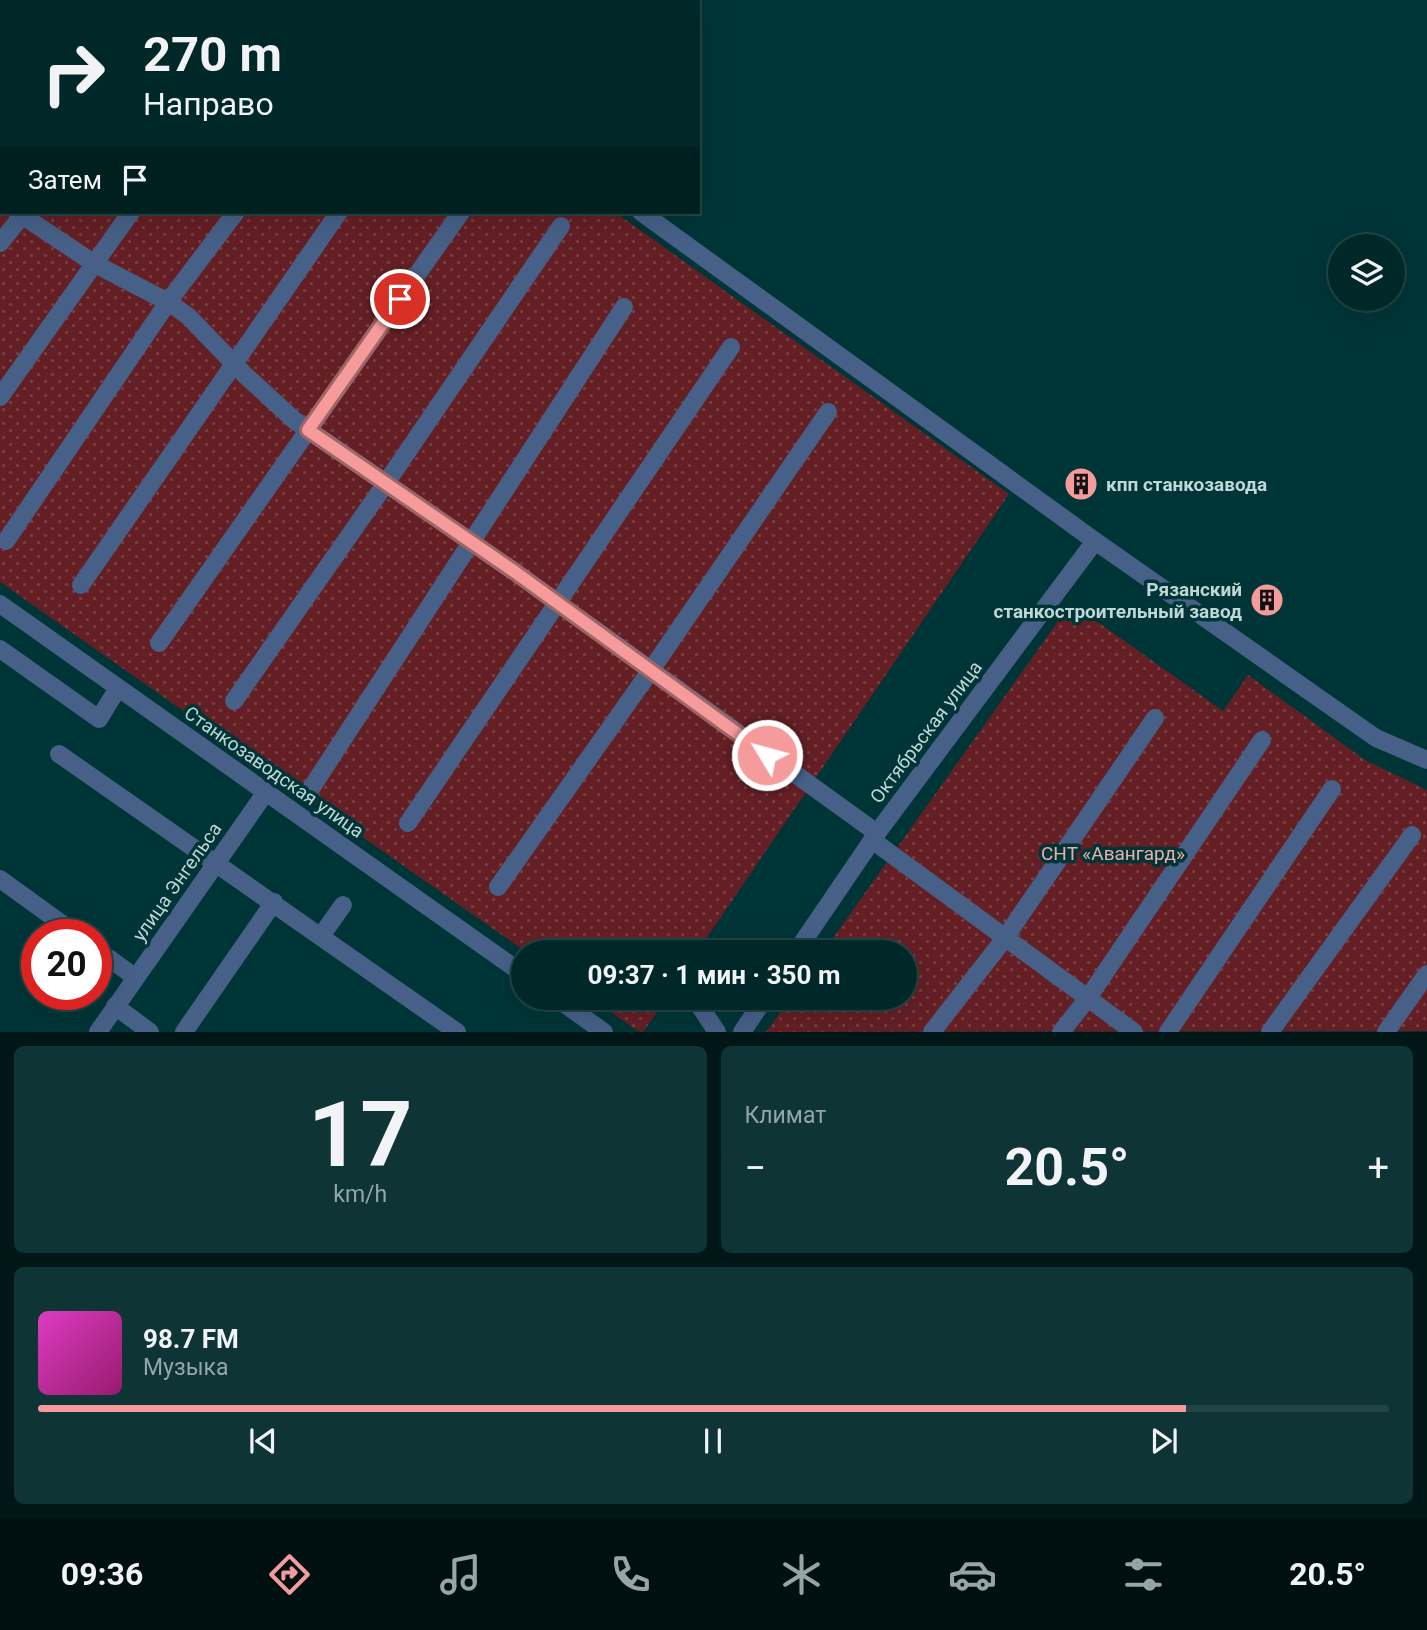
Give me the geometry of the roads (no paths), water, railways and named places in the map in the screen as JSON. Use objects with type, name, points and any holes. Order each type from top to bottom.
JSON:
[{"type":"street","points":[[0,243],[21,214]]},
{"type":"street","points":[[23,214],[95,264],[168,302],[188,316],[294,420],[472,542],[651,670],[1005,938],[1134,1031]]},
{"type":"street","points":[[0,397],[130,214]]},
{"type":"street","points":[[6,541],[168,302],[234,214]]},
{"type":"street","points":[[81,585],[338,214]]},
{"type":"street","points":[[159,643],[460,214]]},
{"type":"street","points":[[643,214],[1095,541],[1376,738],[1427,760]]},
{"type":"street","points":[[234,701],[561,226]]},
{"type":"street","points":[[312,787],[624,307]]},
{"type":"street","points":[[408,823],[731,347]]},
{"type":"street","points":[[498,887],[828,412]]},
{"type":"street","name":"Октябрьская улица","points":[[804,940],[875,837],[1095,541]]},
{"type":"street","name":"Станкозаводская улица","points":[[0,604],[511,966]]},
{"type":"street","points":[[0,649],[99,719],[118,688]]},
{"type":"street","points":[[932,1031],[1005,938],[1155,718]]},
{"type":"street","points":[[1061,1031],[1088,998],[1262,740]]},
{"type":"street","points":[[58,754],[274,902],[436,1026],[457,1031]]},
{"type":"street","points":[[1168,1031],[1332,789]]},
{"type":"street","name":"улица Энгельса","points":[[97,1031],[266,792]]},
{"type":"street","points":[[1270,1031],[1412,835]]},
{"type":"street","points":[[0,879],[55,919]]},
{"type":"street","points":[[184,1031],[274,902]]},
{"type":"street","points":[[321,936],[343,905]]},
{"type":"street","points":[[112,960],[135,977]]},
{"type":"street","points":[[1386,1031],[1427,974]]},
{"type":"street","points":[[115,1006],[150,1031]]},
{"type":"street","points":[[573,1010],[604,1031]]},
{"type":"street","points":[[702,1010],[717,1031]]},
{"type":"street","points":[[743,1031],[757,1010]]},
{"type":"place","name":"кпп станкозавода","points":[[1081,484]]},
{"type":"place","name":"Рязанский станкостроительный завод","points":[[1267,600]]},
{"type":"park label","name":"СНТ «Авангард»","points":[[1113,853]]}]
